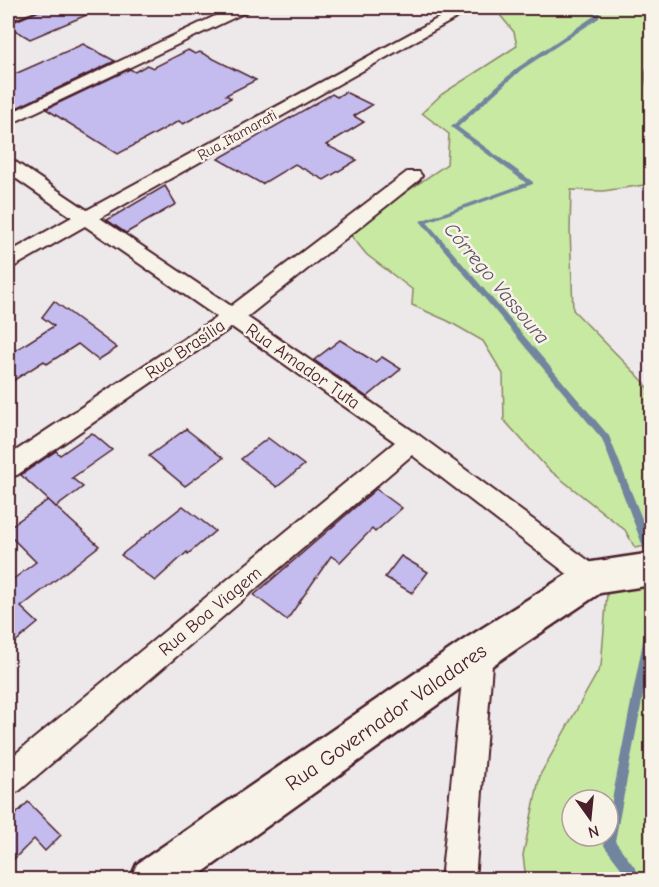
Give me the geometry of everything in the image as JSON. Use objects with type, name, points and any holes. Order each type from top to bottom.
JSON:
[{"type":"street","points":[[8,17],[30,8]]},
{"type":"street","points":[[8,120],[243,8]]},
{"type":"street","name":"Rua Itamarati","points":[[8,261],[467,8]]},
{"type":"street","name":"Rua Amador Tuta","points":[[8,165],[412,442],[624,573]]},
{"type":"street","name":"Rua Brasília","points":[[8,468],[232,317],[413,176]]},
{"type":"street","name":"Rua Boa Viagem","points":[[8,780],[412,442]]},
{"type":"street","name":"Rua Governador Valadares","points":[[153,879],[479,652],[624,573]]},
{"type":"street","points":[[458,879],[479,652]]},
{"type":"green space","points":[[501,8],[651,8],[651,59],[645,74],[647,86],[651,88],[651,184],[603,191],[571,190],[570,230],[573,310],[644,382],[651,393],[651,545],[635,548],[625,530],[547,468],[504,420],[503,374],[483,341],[448,321],[412,305],[413,290],[367,255],[348,232],[447,164],[449,134],[422,113],[442,94],[517,46],[514,32],[500,15]]},
{"type":"green space","points":[[651,586],[651,879],[526,879],[523,855],[540,775],[601,666],[607,593]]},
{"type":"building","points":[[46,8],[103,8],[30,39],[8,26],[8,24]]},
{"type":"building","points":[[83,44],[115,61],[8,112],[8,77]]},
{"type":"building","points":[[188,50],[195,54],[200,52],[256,80],[226,95],[231,98],[183,124],[179,121],[118,154],[46,109],[130,69],[135,72],[147,65],[153,68]]},
{"type":"building","points":[[345,92],[372,105],[354,116],[364,122],[326,145],[357,160],[324,180],[295,164],[262,184],[218,159],[332,94],[337,97]]},
{"type":"building","points":[[165,186],[176,204],[126,233],[107,220]]},
{"type":"building","points":[[54,301],[117,348],[98,360],[78,344],[47,364],[44,361],[8,384],[8,355],[54,326],[42,317]]},
{"type":"building","points":[[340,340],[375,362],[382,357],[401,369],[367,397],[314,360]]},
{"type":"building","points":[[186,429],[223,458],[185,486],[149,456]]},
{"type":"building","points":[[92,433],[112,450],[72,478],[83,487],[56,507],[21,475],[56,451],[60,455]]},
{"type":"building","points":[[268,438],[304,465],[277,487],[241,459]]},
{"type":"building","points":[[376,489],[402,508],[375,532],[372,529],[340,562],[331,556],[287,620],[254,595]]},
{"type":"building","points":[[48,500],[99,546],[21,607],[38,623],[8,648],[8,583],[36,562],[8,534],[8,528]]},
{"type":"building","points":[[183,506],[215,531],[155,581],[121,555]]},
{"type":"building","points":[[401,556],[428,572],[412,593],[385,577]]},
{"type":"building","points":[[28,802],[61,835],[45,851],[34,839],[8,865],[8,822]]},
{"type":"waterway","name":"Córrego Vassoura","points":[[598,8],[597,17],[519,69],[454,127],[531,183],[423,221],[606,438],[652,557]]},
{"type":"waterway","name":"Córrego Vassoura","points":[[638,880],[609,843],[652,621]]}]
